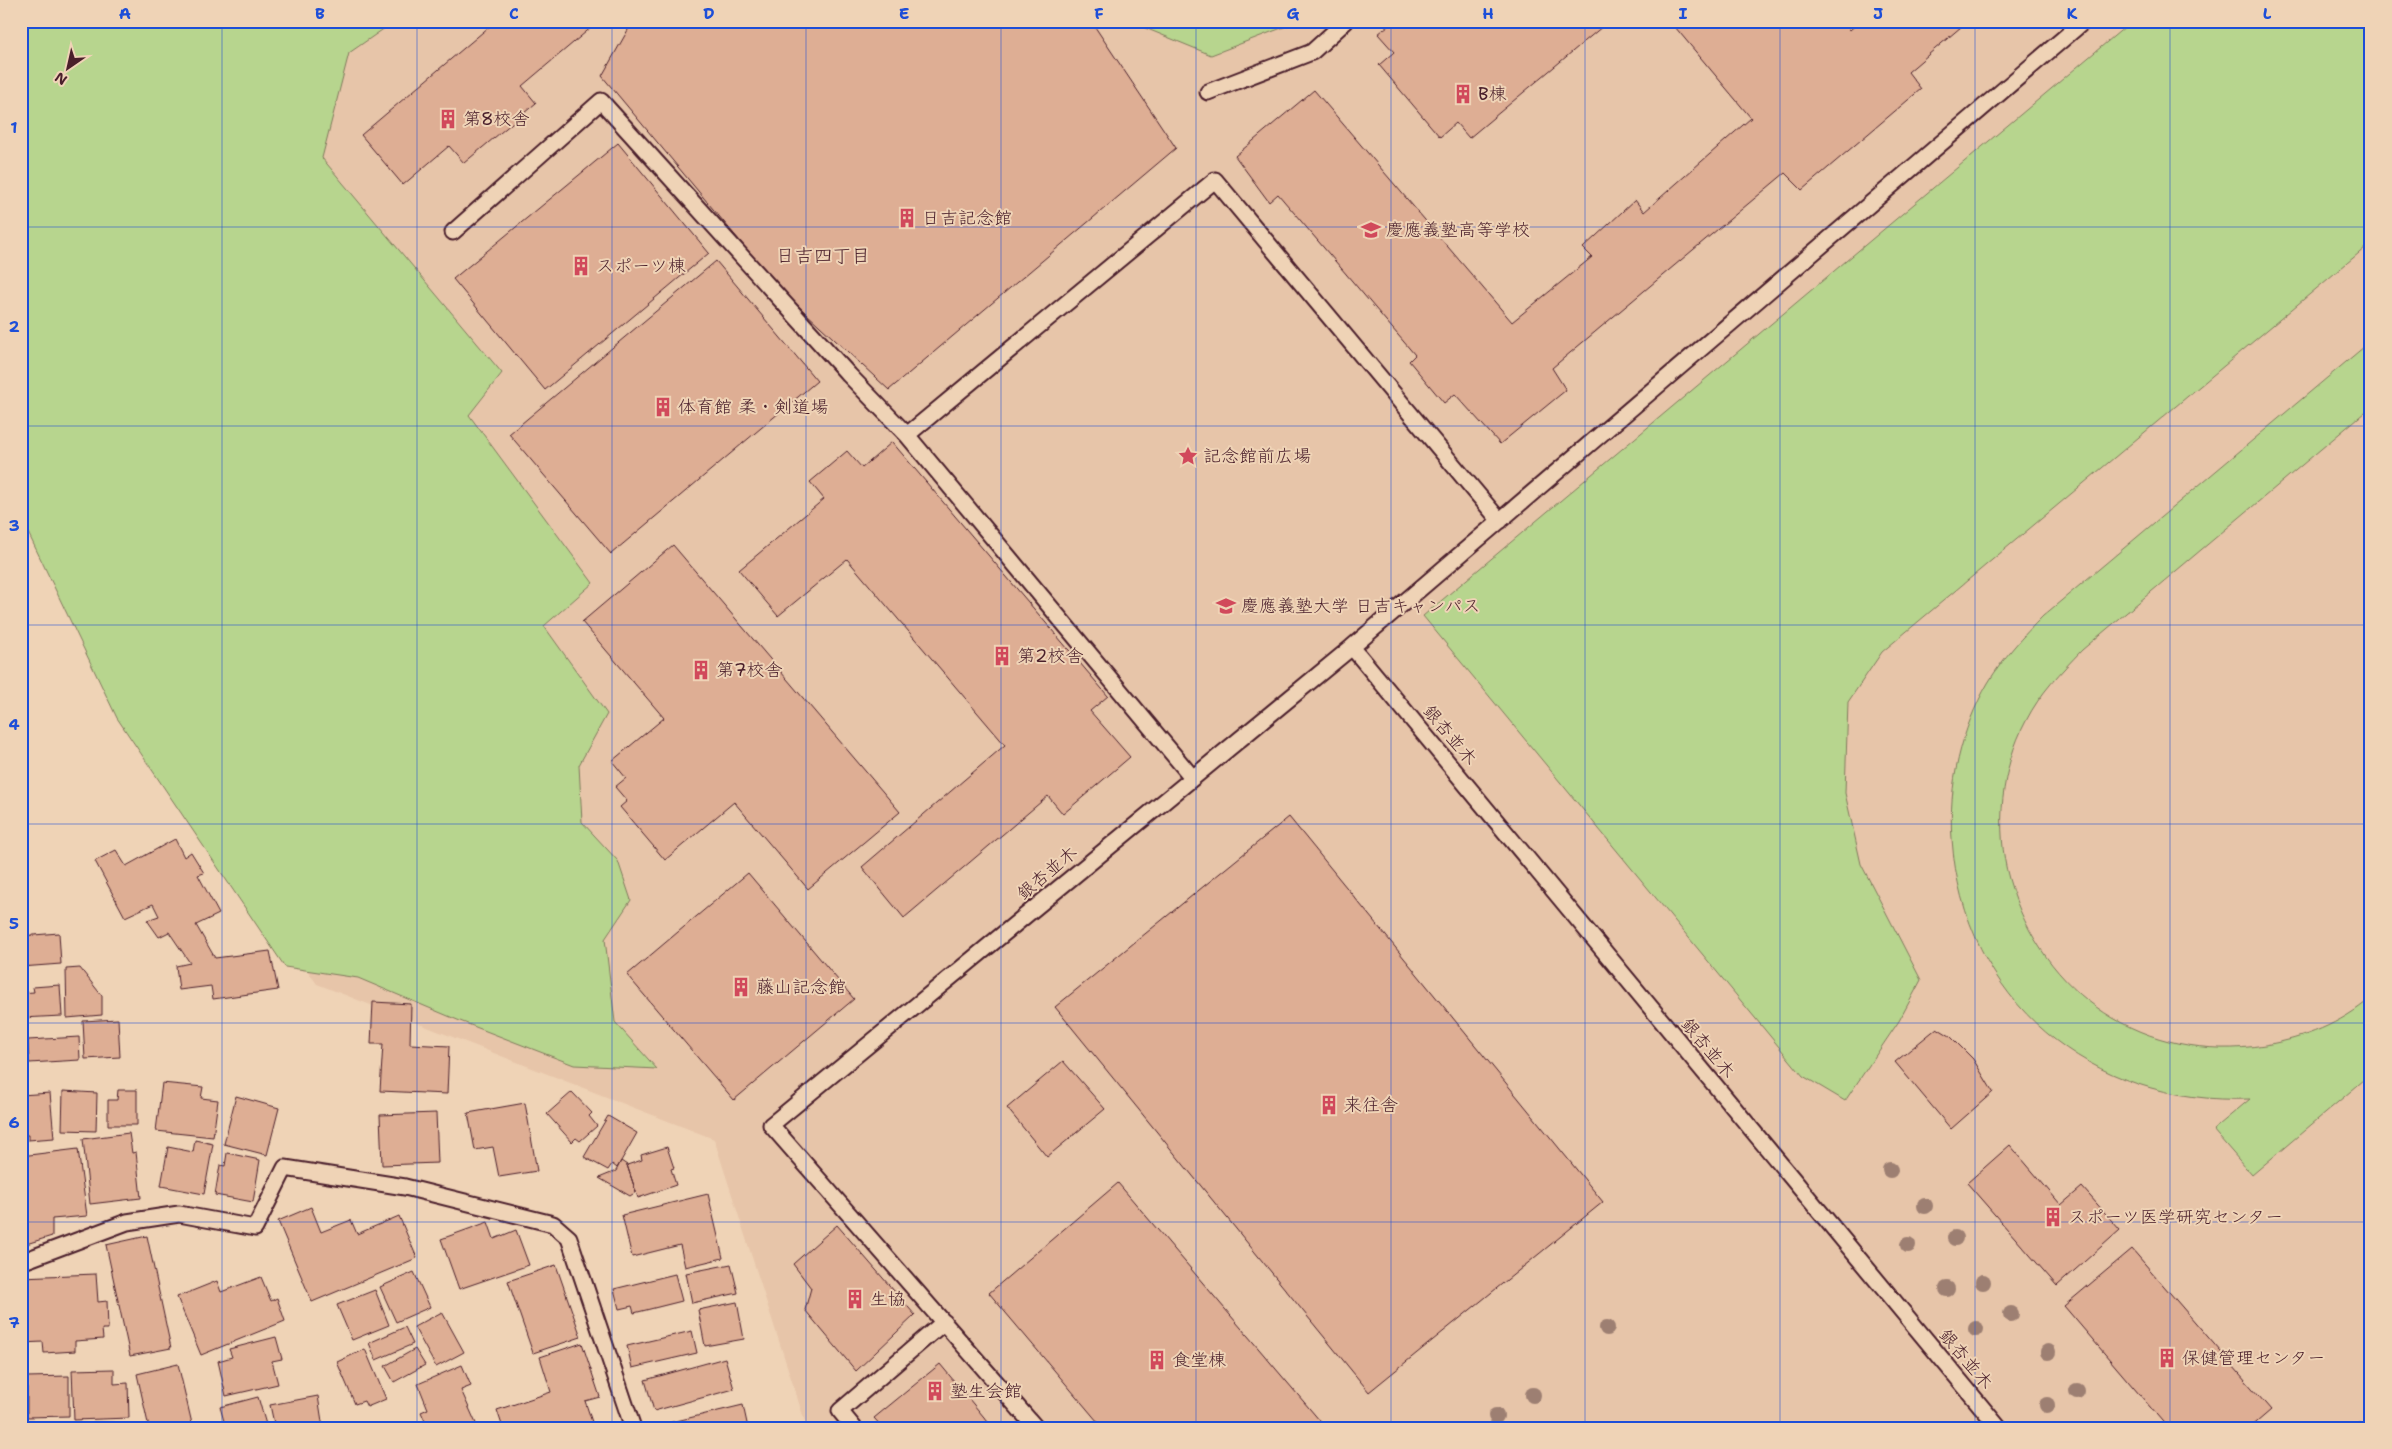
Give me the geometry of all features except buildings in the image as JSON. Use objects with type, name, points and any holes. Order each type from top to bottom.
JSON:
[{"type":"lane","points":[[1208,92],[1312,52],[1346,21]]},
{"type":"lane","points":[[1352,647],[2084,21]]},
{"type":"lane","points":[[454,232],[601,101],[849,374],[907,435],[1192,777]]},
{"type":"lane","points":[[907,435],[1215,180],[1500,520]]},
{"type":"lane","name":"銀杏並木","points":[[944,1322],[770,1125],[1352,647],[1999,1428]]},
{"type":"lane","points":[[21,1262],[127,1222],[179,1214],[256,1228],[285,1168],[406,1187],[553,1224],[569,1238],[633,1428]]},
{"type":"lane","points":[[854,1428],[840,1411],[944,1322],[1036,1428]]},
{"type":"shaded area","name":"慶應義塾大学 日吉キャンパス","points":[[21,21],[2371,21],[2371,1428],[807,1428],[714,1139],[317,984],[139,738]]},
{"type":"green space","points":[[21,21],[395,21],[349,53],[322,158],[502,373],[469,415],[593,583],[544,626],[607,714],[579,765],[582,822],[618,861],[631,900],[605,939],[615,1022],[657,1069],[574,1065],[460,1021],[358,978],[285,967],[117,718],[21,518]]},
{"type":"green space","points":[[1128,21],[1300,21],[1211,55]]},
{"type":"green space","points":[[2132,21],[2371,21],[2371,243],[1882,652],[1848,702],[1845,793],[1861,864],[1921,980],[1899,1021],[1845,1101],[1803,1076],[1423,616]]},
{"type":"green space","points":[[2371,341],[2371,407],[2082,650],[2066,666],[2044,692],[2026,721],[2011,758],[2003,798],[2002,839],[2005,859],[2009,879],[2025,920],[2046,957],[2073,988],[2104,1013],[2140,1031],[2179,1043],[2221,1048],[2265,1045],[2308,1034],[2347,1015],[2371,998],[2371,1074],[2252,1175],[2213,1130],[2250,1099],[2192,1096],[2138,1084],[2089,1062],[2046,1032],[2009,994],[1981,949],[1961,897],[1952,839],[1952,799],[1958,758],[1970,719],[1988,683],[2013,648],[2043,616]]},
{"type":"place","name":"B棟","points":[[1463,94]]},
{"type":"place","name":"第8校舎","points":[[448,119]]},
{"type":"place","name":"日吉記念館","points":[[907,218]]},
{"type":"place","name":"慶應義塾高等学校","points":[[1371,230]]},
{"type":"place","name":"スポーツ棟","points":[[581,266]]},
{"type":"place","name":"体育館 柔・剣道場","points":[[663,407]]},
{"type":"place","name":"記念館前広場","points":[[1188,456]]},
{"type":"place","name":"慶應義塾大学 日吉キャンパス","points":[[1226,606]]},
{"type":"place","name":"第2校舎","points":[[1002,656]]},
{"type":"place","name":"第7校舎","points":[[701,670]]},
{"type":"place","name":"藤山記念館","points":[[741,987]]},
{"type":"place","name":"来往舎","points":[[1329,1105]]},
{"type":"place","name":"スポーツ医学研究センター","points":[[2053,1217]]},
{"type":"place","name":"生協","points":[[855,1299]]},
{"type":"place","name":"保健管理センター","points":[[2167,1358]]},
{"type":"place","name":"食堂棟","points":[[1157,1360]]},
{"type":"place","name":"塾生会館","points":[[935,1391]]},
{"type":"district","name":"日吉四丁目","points":[[823,255]]}]
